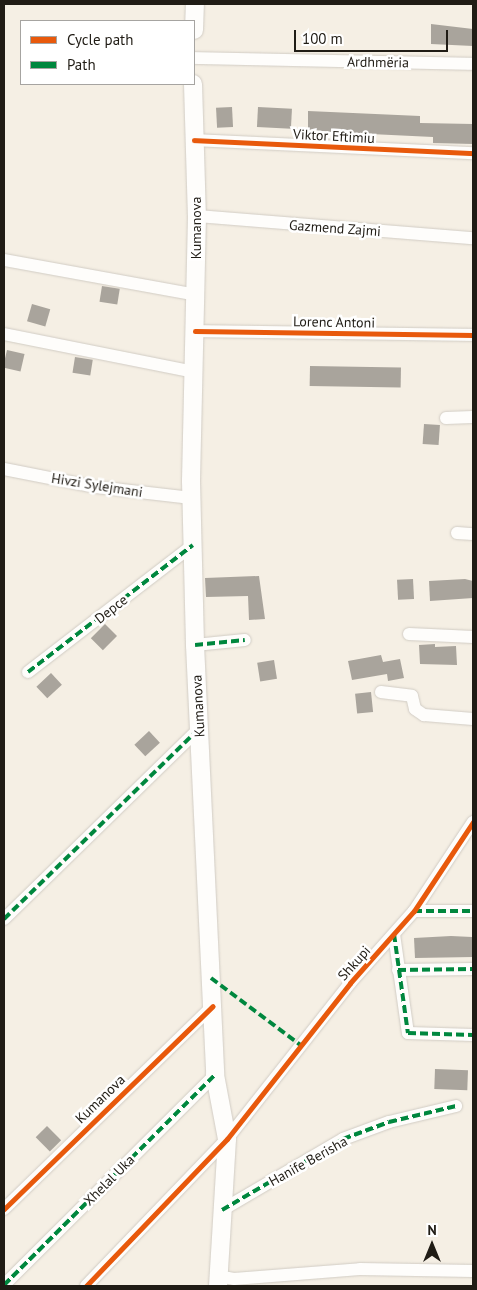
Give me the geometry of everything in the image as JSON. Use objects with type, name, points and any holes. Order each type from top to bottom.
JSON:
[{"type":"main road","points":[[194,4],[194,20]]},
{"type":"main road","name":"Kumanova","points":[[193,85],[197,216],[191,498],[195,645],[215,1075],[227,1139],[217,1281]]},
{"type":"street","name":"Ardhmëria","points":[[195,58],[473,64]]},
{"type":"street","name":"Viktor Eftimiu","points":[[194,140],[473,153]]},
{"type":"street","name":"Gazmend Zajmi","points":[[197,216],[473,238]]},
{"type":"street","points":[[4,260],[196,295]]},
{"type":"street","name":"Lorenc Antoni","points":[[195,331],[473,335]]},
{"type":"street","points":[[4,334],[194,372]]},
{"type":"street","points":[[446,418],[473,417]]},
{"type":"street","name":"Hivzi Sylejmani","points":[[4,469],[96,487],[191,498]]},
{"type":"street","points":[[456,532],[473,534]]},
{"type":"street","name":"Depce","points":[[28,672],[193,545]]},
{"type":"street","points":[[409,634],[473,637]]},
{"type":"street","points":[[195,645],[245,640]]},
{"type":"street","points":[[381,692],[412,696],[415,709],[424,715],[473,719]]},
{"type":"street","points":[[4,919],[200,728]]},
{"type":"street","name":"Shkupi","points":[[86,1286],[227,1139],[350,983],[414,911],[473,822]]},
{"type":"street","points":[[414,911],[473,911]]},
{"type":"street","points":[[394,934],[408,1033],[473,1035]]},
{"type":"street","points":[[398,970],[473,969]]},
{"type":"street","name":"Kumanova","points":[[4,1209],[213,1006]]},
{"type":"street","name":"Xhelal Uka","points":[[4,1285],[215,1075]]},
{"type":"street","name":"Hanife Berisha","points":[[222,1210],[343,1139],[389,1122],[456,1106]]},
{"type":"street","points":[[217,1281],[360,1269],[473,1271]]},
{"type":"building","points":[[431,24],[473,29],[473,46],[431,44]]},
{"type":"building","points":[[232,107],[233,127],[217,128],[216,108]]},
{"type":"building","points":[[258,107],[292,109],[291,129],[257,127]]},
{"type":"building","points":[[308,111],[420,116],[420,123],[473,124],[473,144],[433,143],[433,137],[308,131]]},
{"type":"building","points":[[102,286],[120,289],[117,305],[99,302]]},
{"type":"building","points":[[32,304],[50,309],[45,327],[27,321]]},
{"type":"building","points":[[7,350],[25,354],[20,372],[4,368]]},
{"type":"building","points":[[75,357],[93,360],[90,376],[72,373]]},
{"type":"building","points":[[310,366],[401,368],[401,388],[310,386]]},
{"type":"building","points":[[424,424],[440,425],[439,445],[423,444]]},
{"type":"building","points":[[259,576],[265,619],[249,620],[248,596],[206,597],[205,578]]},
{"type":"building","points":[[413,579],[414,599],[398,600],[397,580]]},
{"type":"building","points":[[465,579],[473,581],[473,598],[430,601],[429,581]]},
{"type":"building","points":[[105,624],[117,636],[103,650],[91,638]]},
{"type":"building","points":[[435,644],[435,647],[456,646],[457,665],[420,664],[419,645]]},
{"type":"building","points":[[381,655],[383,662],[400,659],[404,678],[388,681],[387,674],[352,680],[348,661]]},
{"type":"building","points":[[274,660],[277,679],[260,681],[257,663]]},
{"type":"building","points":[[51,673],[62,685],[47,698],[36,687]]},
{"type":"building","points":[[371,692],[373,712],[357,714],[355,694]]},
{"type":"building","points":[[149,731],[160,743],[145,756],[134,745]]},
{"type":"building","points":[[472,937],[473,957],[415,958],[414,938]]},
{"type":"building","points":[[435,1069],[468,1070],[467,1090],[434,1089]]},
{"type":"building","points":[[47,1126],[61,1140],[50,1151],[36,1137]]},
{"type":"marked path","points":[[28,672],[193,545]]},
{"type":"marked path","points":[[195,645],[245,640]]},
{"type":"marked path","points":[[4,919],[200,728]]},
{"type":"marked path","points":[[414,911],[473,911]]},
{"type":"marked path","points":[[394,934],[408,1033],[473,1035]]},
{"type":"marked path","points":[[398,970],[473,969]]},
{"type":"marked path","points":[[211,978],[302,1046]]},
{"type":"marked path","points":[[4,1285],[215,1075]]},
{"type":"marked path","points":[[222,1210],[343,1139],[389,1122],[456,1106]]},
{"type":"cycle path","points":[[194,140],[473,153]]},
{"type":"cycle path","points":[[195,331],[473,335]]},
{"type":"cycle path","points":[[86,1286],[227,1139],[350,983],[414,911],[473,822]]},
{"type":"cycle path","points":[[4,1209],[213,1006]]}]
